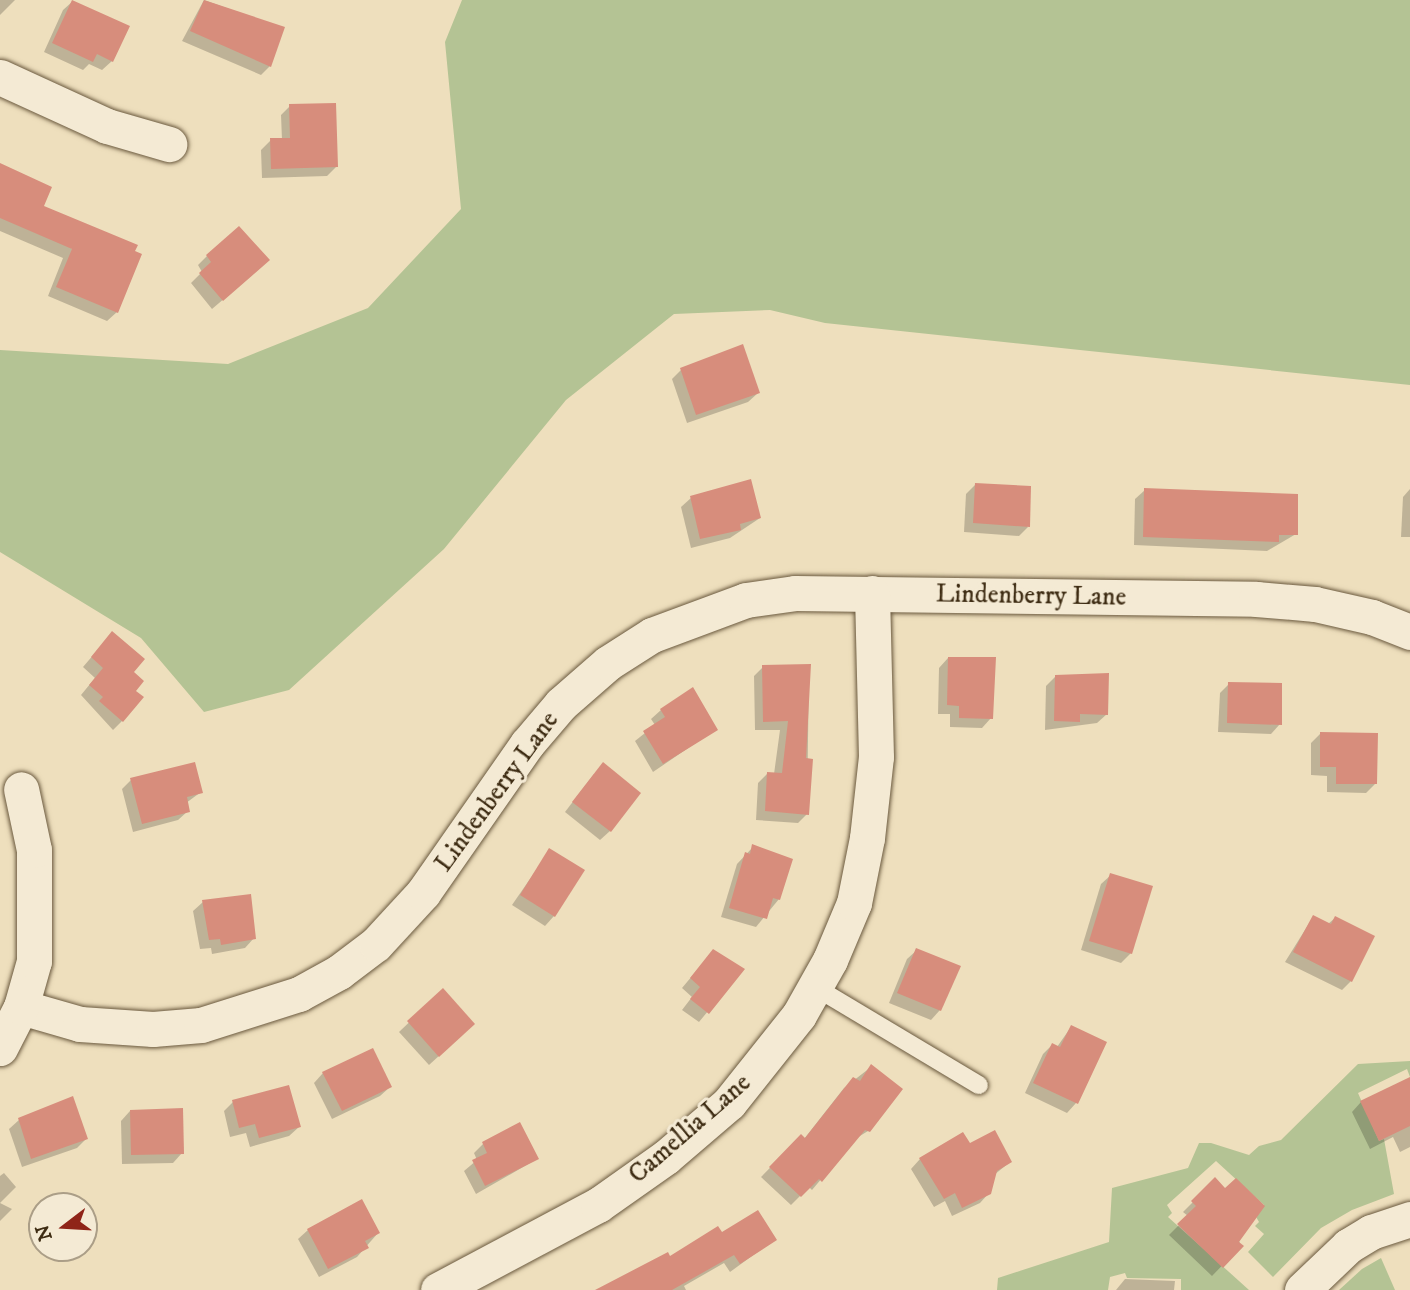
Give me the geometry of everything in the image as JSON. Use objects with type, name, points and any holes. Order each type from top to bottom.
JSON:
[{"type":"street","points":[[0,77],[107,126],[169,144]]},
{"type":"street","name":"Lindenberry Lane","points":[[21,1007],[80,1024],[153,1030],[247,1014],[299,995],[339,972],[376,944],[456,849],[527,744],[561,704],[608,663],[688,618],[746,600],[795,593],[1256,599],[1326,607],[1410,632]]},
{"type":"street","name":"Camellia Lane","points":[[438,1290],[598,1205],[666,1157],[729,1102],[762,1065],[815,987],[854,902],[867,838],[876,743],[872,593]]},
{"type":"street","points":[[0,1048],[21,1007],[34,961],[38,912],[34,850],[21,789]]},
{"type":"street","points":[[1302,1290],[1348,1246],[1371,1232],[1410,1219]]},
{"type":"lane","points":[[815,987],[979,1085]]},
{"type":"green space","points":[[462,0],[1410,0],[1410,385],[825,323],[770,310],[674,314],[566,400],[444,549],[289,690],[204,712],[141,638],[0,552],[0,350],[228,364],[368,308],[461,209],[445,42]]},
{"type":"green space","points":[[1410,1061],[1410,1077],[1407,1069],[1358,1093],[1379,1141],[1384,1139],[1394,1194],[1352,1210],[1321,1228],[1273,1277],[1248,1252],[1264,1234],[1255,1226],[1259,1222],[1255,1215],[1264,1205],[1216,1161],[1167,1205],[1172,1213],[1168,1217],[1249,1290],[1181,1290],[1181,1279],[1127,1278],[1125,1273],[1110,1277],[1108,1290],[997,1290],[998,1278],[1109,1242],[1112,1188],[1188,1168],[1199,1143],[1211,1143],[1249,1155],[1259,1146],[1281,1140],[1358,1064]]},
{"type":"green space","points":[[1381,1258],[1395,1290],[1339,1290],[1362,1269]]},
{"type":"building","points":[[72,0],[130,26],[113,62],[97,54],[93,62],[52,43]]},
{"type":"building","points":[[204,0],[285,27],[271,67],[190,31]]},
{"type":"building","points":[[336,103],[338,167],[271,169],[270,138],[290,138],[289,104]]},
{"type":"building","points":[[0,163],[52,187],[44,206],[138,245],[135,251],[142,254],[118,313],[56,287],[72,249],[0,218]]},
{"type":"building","points":[[239,226],[270,260],[223,301],[199,273],[211,262],[206,255]]},
{"type":"building","points":[[743,344],[760,393],[696,415],[680,368]]},
{"type":"building","points":[[751,479],[761,518],[740,524],[741,530],[700,539],[690,496]]},
{"type":"building","points":[[975,483],[1031,486],[1030,527],[973,523]]},
{"type":"building","points":[[1144,488],[1298,494],[1298,535],[1279,535],[1279,542],[1143,537]]},
{"type":"building","points":[[112,631],[145,659],[134,672],[144,681],[136,691],[144,697],[123,722],[99,701],[103,697],[89,685],[103,668],[91,657]]},
{"type":"building","points":[[948,657],[996,657],[993,719],[959,718],[959,706],[947,705]]},
{"type":"building","points":[[811,664],[806,758],[813,759],[809,815],[765,811],[767,772],[782,773],[788,721],[763,722],[762,665]]},
{"type":"building","points":[[1109,673],[1108,715],[1080,714],[1080,722],[1054,721],[1055,675]]},
{"type":"building","points":[[1228,682],[1282,683],[1282,725],[1227,723]]},
{"type":"building","points":[[693,687],[718,730],[663,764],[643,731],[665,717],[660,709]]},
{"type":"building","points":[[1320,732],[1378,733],[1377,784],[1336,784],[1336,767],[1320,767]]},
{"type":"building","points":[[195,762],[203,793],[187,797],[190,812],[142,824],[130,778]]},
{"type":"building","points":[[603,762],[641,793],[611,832],[572,802]]},
{"type":"building","points":[[752,844],[793,859],[780,900],[773,898],[767,919],[729,908],[745,852],[750,854]]},
{"type":"building","points":[[549,848],[585,870],[555,917],[520,895]]},
{"type":"building","points":[[1110,873],[1153,886],[1132,954],[1089,941]]},
{"type":"building","points":[[251,894],[256,939],[221,945],[220,939],[209,940],[202,900]]},
{"type":"building","points":[[1313,915],[1331,924],[1335,916],[1375,936],[1352,982],[1293,952]]},
{"type":"building","points":[[916,948],[961,966],[941,1011],[897,993]]},
{"type":"building","points":[[713,949],[745,969],[709,1014],[690,999],[700,987],[690,978]]},
{"type":"building","points":[[443,988],[475,1024],[439,1057],[407,1021]]},
{"type":"building","points":[[1071,1025],[1107,1042],[1078,1104],[1033,1083],[1052,1043],[1060,1047]]},
{"type":"building","points":[[373,1048],[392,1087],[342,1111],[322,1072]]},
{"type":"building","points":[[871,1064],[903,1089],[870,1132],[865,1130],[822,1182],[819,1179],[801,1197],[769,1167],[801,1134],[805,1138],[853,1077],[860,1081]]},
{"type":"building","points":[[1410,1077],[1410,1126],[1379,1141],[1360,1101]]},
{"type":"building","points":[[289,1085],[301,1127],[259,1138],[255,1124],[239,1128],[232,1100]]},
{"type":"building","points":[[73,1096],[88,1139],[31,1159],[18,1118]]},
{"type":"building","points":[[183,1108],[184,1154],[131,1155],[130,1110]]},
{"type":"building","points":[[520,1122],[539,1159],[485,1186],[472,1160],[487,1153],[482,1142]]},
{"type":"building","points":[[995,1130],[1012,1162],[997,1171],[991,1194],[962,1208],[955,1193],[944,1199],[919,1158],[963,1132],[970,1143]]},
{"type":"building","points":[[1215,1177],[1225,1188],[1236,1178],[1265,1206],[1239,1242],[1244,1246],[1223,1268],[1177,1224],[1196,1206],[1191,1201]]},
{"type":"building","points":[[362,1199],[380,1233],[365,1241],[369,1248],[328,1269],[307,1229]]},
{"type":"building","points":[[758,1210],[777,1240],[740,1264],[734,1255],[672,1290],[595,1290],[668,1252],[670,1256],[718,1226],[722,1232]]}]
